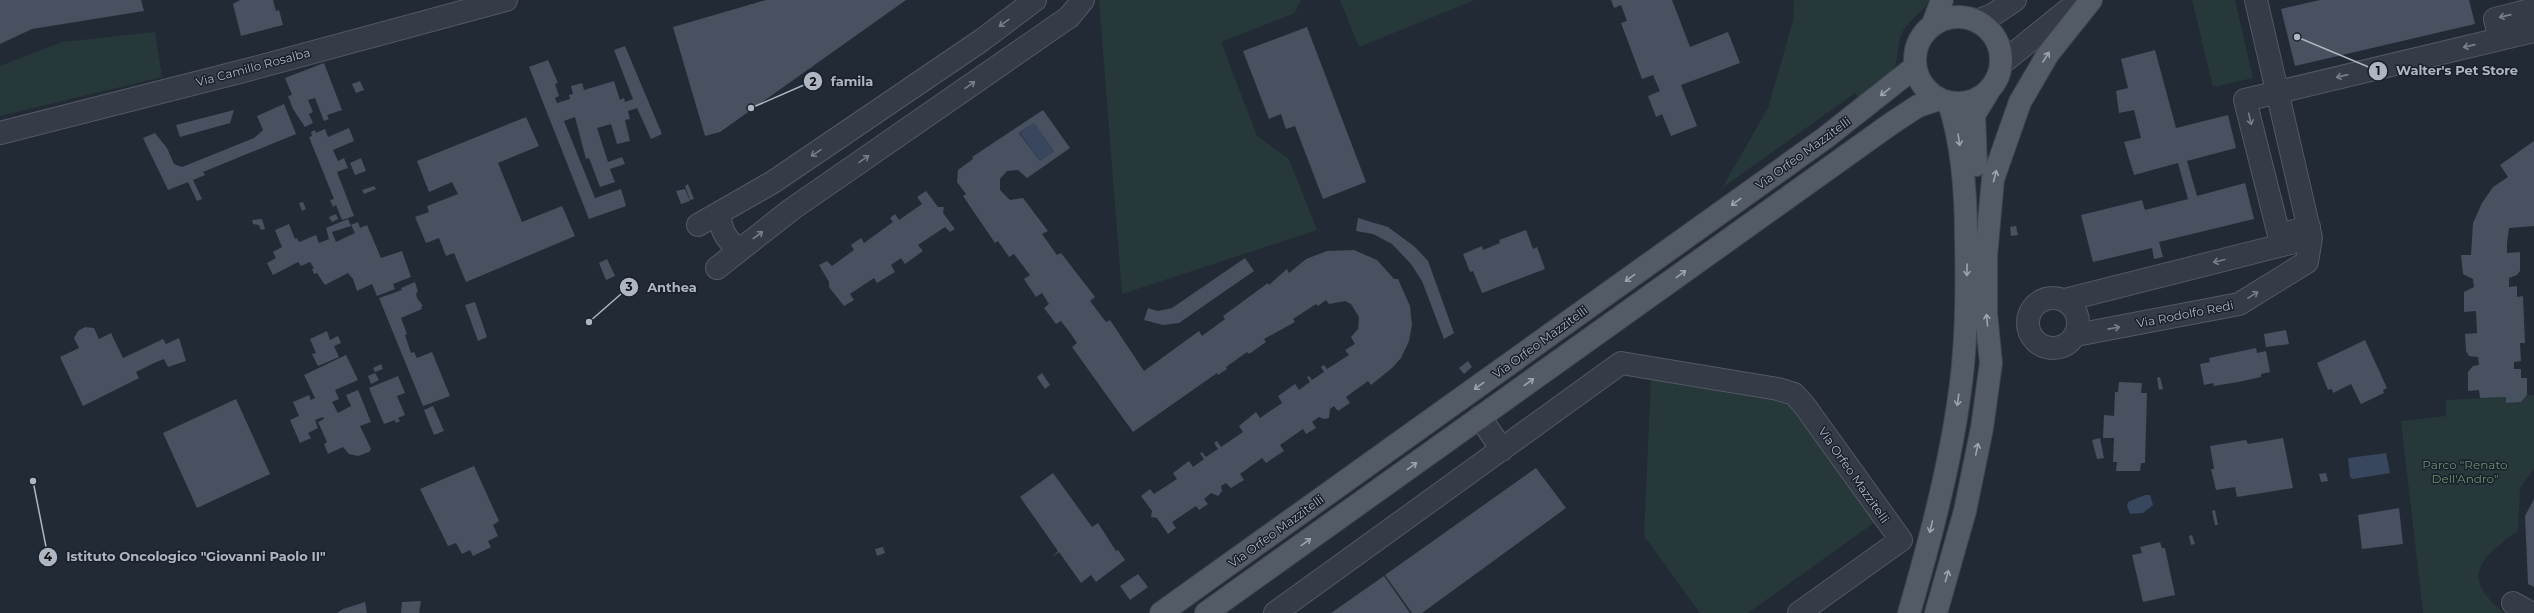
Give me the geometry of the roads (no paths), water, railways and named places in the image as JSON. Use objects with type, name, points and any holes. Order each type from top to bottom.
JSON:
[{"type":"main road","points":[[1934,24],[1942,0]]},
{"type":"main road","points":[[1952,0],[1972,20]]},
{"type":"main road","points":[[1936,613],[1964,511],[1982,428],[1991,363],[1986,313],[1986,256],[1993,179],[2020,102],[2048,54],[2091,0]]},
{"type":"main road","points":[[1909,613],[1954,429],[1963,364],[1967,263],[1966,209],[1961,151],[1957,126],[1944,101],[1923,86],[1915,67],[1916,48],[1923,34],[1934,24],[1955,17],[1972,20],[1986,27],[1998,44],[2001,64],[1999,74],[1974,115],[1978,202],[1986,256]]},
{"type":"main road","name":"Via Orfeo Mazzitelli","points":[[1161,613],[1825,138],[1915,67]]},
{"type":"main road","points":[[1206,613],[1892,123],[1918,106],[1944,101],[1970,102],[1988,92]]},
{"type":"main road","points":[[1263,540],[1271,557],[1279,561]]},
{"type":"main road","points":[[1222,569],[1238,590]]},
{"type":"street","name":"Via Camillo Rosalba","points":[[0,133],[251,69],[506,0]]},
{"type":"street","points":[[698,225],[773,182],[982,40],[1035,0]]},
{"type":"street","points":[[716,268],[738,249],[792,209],[1069,17],[1083,0]]},
{"type":"street","points":[[1972,20],[1994,14],[2015,0]]},
{"type":"street","points":[[2001,64],[2080,0]]},
{"type":"street","name":"Via Rodolfo Redi","points":[[2256,0],[2310,232],[2307,262],[2239,304],[2076,335],[2063,346],[2047,347],[2036,341],[2029,330],[2028,322],[2034,306],[2049,298],[2065,300],[2310,232]]},
{"type":"street","points":[[2500,39],[2495,19],[2534,9]]},
{"type":"street","points":[[2310,232],[2279,235],[2245,100],[2277,91],[2534,31]]},
{"type":"street","points":[[982,40],[999,65]]},
{"type":"street","points":[[886,106],[904,131]]},
{"type":"street","points":[[773,182],[776,192],[784,204],[792,209]]},
{"type":"street","points":[[719,213],[721,228],[728,241],[738,249]]},
{"type":"street","points":[[2065,300],[2076,312],[2078,320],[2076,335]]},
{"type":"street","name":"Via Orfeo Mazzitelli","points":[[1275,613],[1621,363],[1778,389],[1794,394],[1804,405],[1901,540],[1799,613]]},
{"type":"street","points":[[1480,417],[1502,450]]},
{"type":"water","points":[[1034,123],[1054,151],[1040,161],[1020,133]]},
{"type":"water","points":[[2386,453],[2390,473],[2353,479],[2350,477],[2348,458]]},
{"type":"water","points":[[2145,495],[2150,495],[2153,505],[2143,513],[2130,514],[2127,506],[2128,502]]},
{"type":"place","name":"Walter's Pet Store","points":[[2297,37]]},
{"type":"place","name":"famila","points":[[751,108]]},
{"type":"place","name":"Anthea","points":[[589,322]]},
{"type":"place","name":"Istituto Oncologico \"Giovanni Paolo II\"","points":[[33,481]]},
{"type":"park label","name":"Parco \"Renato Dell'Andro\"","points":[[2465,471]]}]
